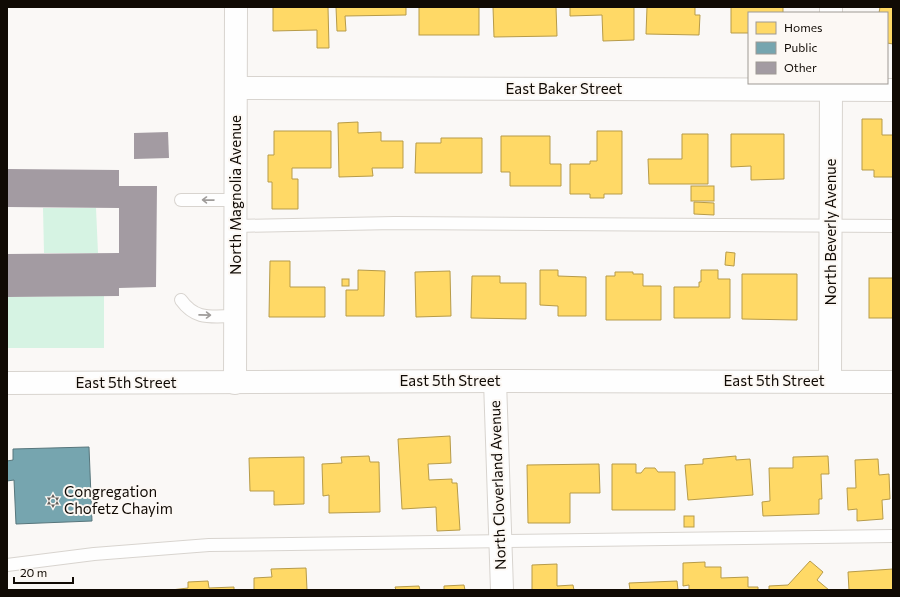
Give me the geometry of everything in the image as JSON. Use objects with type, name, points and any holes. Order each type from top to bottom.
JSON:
[{"type":"street","name":"North Magnolia Avenue","points":[[235,383],[236,7]]},
{"type":"street","name":"East Baker Street","points":[[236,88],[831,86],[893,90]]},
{"type":"street","name":"North Beverly Avenue","points":[[830,381],[832,226],[831,86]]},
{"type":"street","name":"East 5th Street","points":[[7,383],[495,381],[893,382]]},
{"type":"street","name":"North Cloverland Avenue","points":[[495,381],[502,590]]},
{"type":"lane","points":[[181,200],[236,200]]},
{"type":"lane","points":[[236,226],[395,222],[893,226]]},
{"type":"lane","points":[[181,300],[187,309],[197,315],[236,316]]},
{"type":"lane","points":[[7,565],[94,554],[208,545],[893,536]]},
{"type":"green space","points":[[43,208],[96,208],[98,253],[44,253]]},
{"type":"green space","points":[[104,296],[104,348],[7,348],[7,297]]},
{"type":"building: Homes","points":[[273,7],[328,7],[329,48],[317,48],[317,30],[273,31]]},
{"type":"building: Homes","points":[[336,7],[406,7],[406,15],[345,16],[346,31],[337,31]]},
{"type":"building: Homes","points":[[419,7],[479,7],[479,35],[419,35]]},
{"type":"building: Homes","points":[[493,7],[556,7],[557,36],[494,37]]},
{"type":"building: Homes","points":[[570,7],[634,7],[634,40],[603,41],[602,15],[570,16]]},
{"type":"building: Homes","points":[[647,7],[695,7],[695,15],[700,15],[699,35],[646,34]]},
{"type":"building: Homes","points":[[731,7],[783,7],[783,12],[748,12],[748,33],[731,33]]},
{"type":"building: Homes","points":[[880,7],[893,7],[893,44],[888,43],[888,12],[879,12]]},
{"type":"building: Homes","points":[[862,119],[882,119],[882,135],[893,135],[893,177],[874,177],[874,170],[862,170]]},
{"type":"building: Homes","points":[[358,122],[358,133],[381,132],[381,141],[403,141],[403,168],[372,168],[373,176],[339,177],[338,123]]},
{"type":"building: Homes","points":[[274,131],[331,131],[331,168],[292,168],[292,179],[298,179],[298,209],[272,209],[272,182],[268,182],[268,155],[274,155]]},
{"type":"building: Homes","points":[[597,131],[622,131],[622,194],[604,194],[604,198],[590,198],[590,194],[570,194],[570,164],[590,164],[590,161],[597,161]]},
{"type":"building: Homes","points":[[682,134],[708,134],[708,184],[649,184],[648,159],[682,159]]},
{"type":"building: Homes","points":[[731,134],[784,134],[784,179],[751,180],[751,166],[731,167]]},
{"type":"building: Homes","points":[[501,136],[550,136],[550,164],[561,164],[561,186],[510,186],[510,172],[501,172]]},
{"type":"building: Homes","points":[[441,138],[482,138],[482,173],[415,173],[416,143],[441,143]]},
{"type":"building: Homes","points":[[691,186],[714,186],[714,201],[691,201]]},
{"type":"building: Homes","points":[[694,202],[714,203],[714,215],[694,214]]},
{"type":"building: Homes","points":[[726,252],[735,253],[734,266],[725,265]]},
{"type":"building: Homes","points":[[270,261],[290,261],[290,287],[325,287],[325,317],[269,317]]},
{"type":"building: Homes","points":[[358,270],[385,271],[384,316],[346,316],[346,290],[358,290]]},
{"type":"building: Homes","points":[[540,270],[558,270],[558,276],[586,277],[586,316],[558,316],[558,306],[540,305]]},
{"type":"building: Homes","points":[[701,270],[718,270],[718,279],[730,279],[730,318],[674,318],[674,287],[699,287],[699,282],[701,282]]},
{"type":"building: Homes","points":[[450,271],[451,316],[416,317],[415,272]]},
{"type":"building: Homes","points":[[615,272],[633,272],[633,274],[643,274],[643,286],[661,286],[661,320],[606,320],[606,276],[615,276]]},
{"type":"building: Homes","points":[[742,274],[797,274],[797,320],[742,319]]},
{"type":"building: Homes","points":[[472,276],[500,276],[500,283],[526,283],[526,319],[471,318]]},
{"type":"building: Homes","points":[[869,278],[893,278],[893,318],[869,318]]},
{"type":"building: Homes","points":[[342,279],[349,279],[349,286],[342,286]]},
{"type":"building: Homes","points":[[450,436],[451,463],[428,464],[429,480],[452,479],[452,483],[457,483],[460,530],[437,531],[436,507],[402,509],[398,439]]},
{"type":"building: Homes","points":[[369,456],[370,462],[379,462],[380,512],[329,513],[329,495],[323,496],[322,464],[342,463],[341,457]]},
{"type":"building: Homes","points":[[736,456],[736,460],[750,459],[753,495],[688,500],[685,465],[703,464],[703,459]]},
{"type":"building: Homes","points":[[828,456],[829,474],[821,474],[822,499],[819,499],[819,514],[763,516],[762,502],[770,501],[769,468],[793,468],[793,457]]},
{"type":"building: Homes","points":[[304,457],[304,504],[274,505],[274,491],[250,491],[249,458]]},
{"type":"building: Homes","points":[[878,459],[879,475],[889,474],[890,499],[882,500],[883,519],[857,521],[857,509],[848,510],[847,488],[856,488],[855,460]]},
{"type":"building: Homes","points":[[599,464],[600,493],[570,493],[570,523],[528,523],[527,465]]},
{"type":"building: Homes","points":[[612,464],[636,464],[636,473],[641,473],[645,468],[655,468],[658,472],[675,472],[675,510],[612,510]]},
{"type":"building: Homes","points":[[684,516],[694,516],[694,527],[684,527]]},
{"type":"building: Homes","points":[[810,561],[823,572],[817,580],[829,590],[769,590],[769,586],[788,585]]},
{"type":"building: Homes","points":[[705,562],[705,567],[721,567],[721,578],[748,577],[748,587],[758,587],[758,590],[689,590],[689,585],[683,586],[683,563]]},
{"type":"building: Homes","points":[[557,564],[557,586],[573,585],[574,590],[532,590],[532,565]]},
{"type":"building: Homes","points":[[306,568],[307,590],[254,590],[254,578],[272,577],[271,569]]},
{"type":"building: Homes","points":[[893,569],[893,590],[849,590],[848,572]]},
{"type":"building: Homes","points":[[208,581],[209,588],[234,587],[234,590],[171,590],[188,588],[188,582]]},
{"type":"building: Homes","points":[[677,581],[678,590],[630,590],[629,583]]},
{"type":"building: Homes","points":[[464,585],[465,590],[444,590],[444,586]]},
{"type":"building: Homes","points":[[419,586],[420,590],[396,590],[395,587]]},
{"type":"building: Public","name":"Congregation Chofetz Chayim","points":[[89,447],[92,521],[16,524],[14,480],[7,481],[7,461],[13,460],[13,449]]},
{"type":"building: Other","points":[[168,132],[169,158],[134,159],[134,133]]},
{"type":"building: Other","points":[[7,169],[119,170],[119,186],[157,186],[156,287],[119,288],[119,296],[7,297],[7,254],[119,253],[119,208],[7,207]]},
{"type":"place","name":"Congregation Chofetz Chayim","points":[[53,501]]}]
